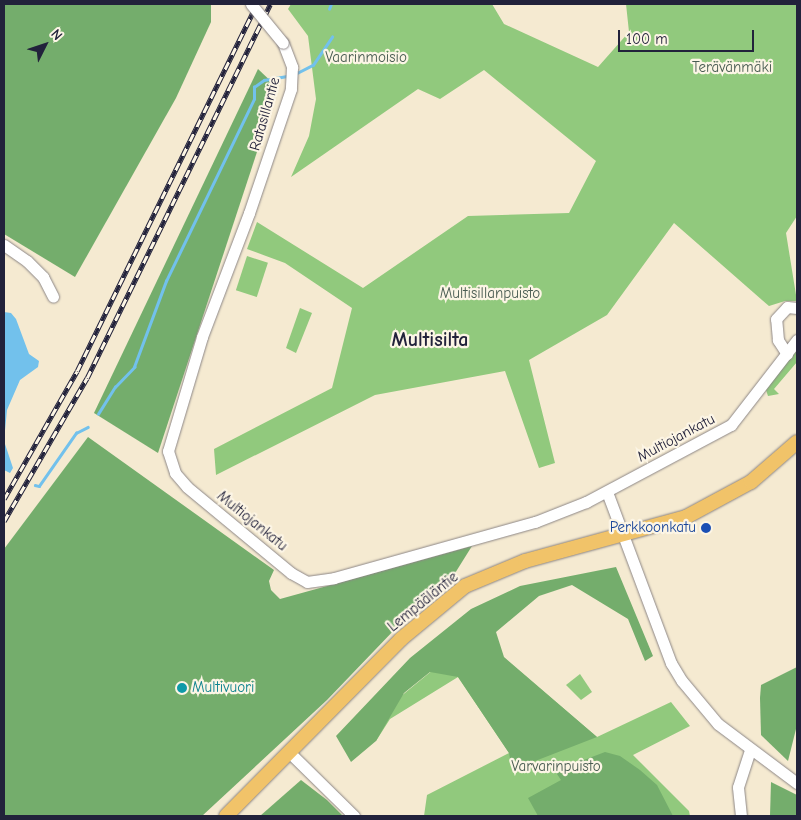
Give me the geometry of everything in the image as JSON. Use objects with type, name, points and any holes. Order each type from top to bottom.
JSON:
[{"type":"main road","name":"Lempääläntie","points":[[226,816],[401,639],[466,586],[525,561],[623,537],[714,505],[751,482],[797,442]]},
{"type":"street","name":"Ratasillantie","points":[[251,4],[283,43],[292,67],[291,89],[260,184]]},
{"type":"street","name":"Multiojankatu","points":[[260,184],[199,345],[168,451],[175,473],[187,487],[292,573],[307,582],[536,522],[607,492],[731,425],[797,340]]},
{"type":"street","points":[[4,245],[27,261],[43,277],[53,297]]},
{"type":"street","points":[[787,354],[778,340],[776,319],[787,307],[797,308]]},
{"type":"street","points":[[607,492],[671,663],[682,682],[718,724],[750,750],[797,783]]},
{"type":"street","points":[[741,816],[738,787],[750,750]]},
{"type":"street","points":[[290,753],[354,816]]},
{"type":"green space","points":[[4,4],[211,4],[211,22],[176,98],[75,277],[4,234]]},
{"type":"green space","name":"Multisillanpuisto","points":[[291,4],[492,4],[504,24],[598,67],[629,32],[626,4],[797,4],[797,216],[786,233],[797,301],[785,301],[769,306],[674,223],[607,315],[529,360],[555,463],[539,468],[505,371],[375,395],[216,475],[214,449],[332,388],[352,308],[285,263],[247,249],[257,222],[363,288],[468,216],[569,213],[596,161],[484,70],[440,99],[418,89],[291,177],[309,136],[316,99],[308,36],[288,9]]},
{"type":"green space","points":[[258,69],[278,88],[158,453],[94,413]]},
{"type":"green space","points":[[247,256],[268,263],[257,297],[236,290]]},
{"type":"green space","points":[[300,308],[312,313],[296,353],[286,348]]},
{"type":"green space","points":[[797,348],[797,362],[774,389],[779,394],[768,396],[766,390]]},
{"type":"green space","points":[[88,437],[274,570],[269,581],[271,590],[280,599],[472,546],[447,586],[421,602],[327,700],[202,816],[4,816],[4,549]]},
{"type":"green space","points":[[616,567],[653,656],[645,661],[628,619],[572,585],[539,596],[496,632],[504,657],[597,737],[512,770],[509,753],[458,677],[430,672],[404,693],[376,741],[351,762],[336,736],[410,658],[471,609],[520,586]]},
{"type":"green space","name":"Varvarinpuisto","points":[[484,628],[503,657],[597,737],[671,702],[690,726],[633,755],[689,811],[690,816],[424,816],[427,795],[509,753],[458,677],[390,719],[376,741],[361,729]]},
{"type":"green space","points":[[797,667],[797,725],[788,761],[761,735],[761,685]]},
{"type":"green space","points":[[580,674],[592,692],[581,700],[566,685]]},
{"type":"green space","points":[[605,752],[620,756],[657,785],[673,816],[538,816],[528,798],[561,780],[555,771]]},
{"type":"green space","points":[[301,780],[327,800],[343,816],[260,816]]},
{"type":"green space","points":[[771,782],[797,795],[797,816],[770,816]]},
{"type":"water","points":[[4,312],[11,313],[16,319],[29,354],[39,361],[38,367],[20,380],[7,410],[4,441]]},
{"type":"water","points":[[4,441],[13,468],[10,473],[4,470]]},
{"type":"waterway","points":[[329,9],[331,4]]},
{"type":"waterway","points":[[295,74],[313,65],[332,37]]},
{"type":"waterway","points":[[98,414],[115,387],[134,367],[166,281],[254,99],[254,87],[264,80],[287,76]]},
{"type":"waterway","points":[[35,485],[39,486],[76,433],[88,427]]},
{"type":"railway","points":[[4,499],[77,371],[257,4]]},
{"type":"railway","points":[[4,521],[87,378],[270,4]]},
{"type":"place","name":"Perkkoonkatu","points":[[706,528]]},
{"type":"place","name":"Multivuori","points":[[182,688]]},
{"type":"district","name":"Multisilta","points":[[430,339]]},
{"type":"park label","name":"Vaarinmoisio","points":[[366,58]]},
{"type":"park label","name":"Terävänmäki","points":[[732,68]]}]
